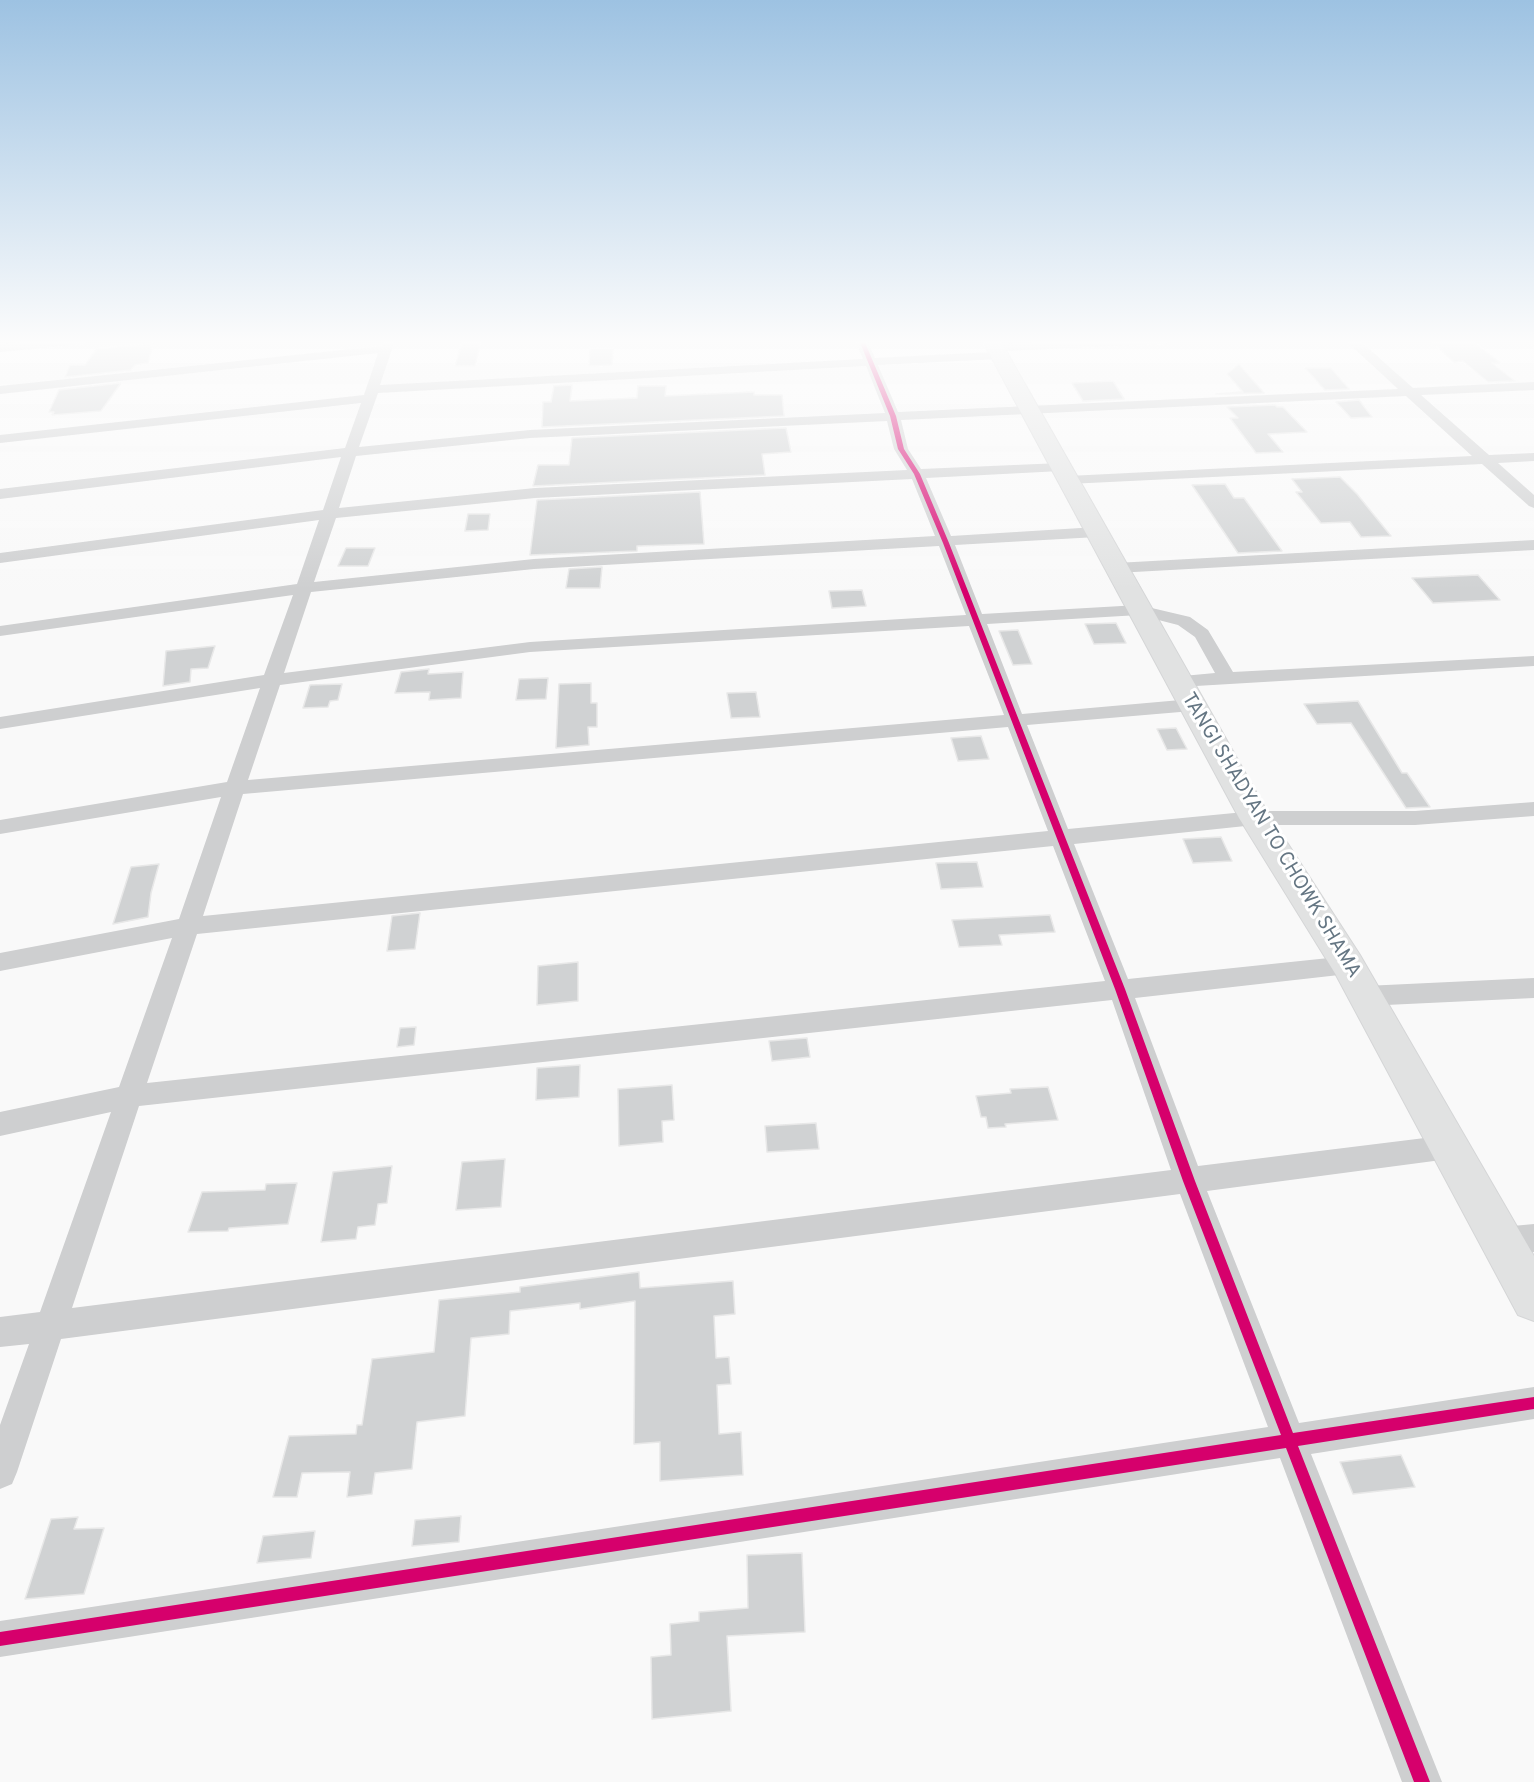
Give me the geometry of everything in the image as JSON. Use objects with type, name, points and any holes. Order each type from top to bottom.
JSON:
[{"type":"main road","name":"TANGI SHADYAN TO CHOWK SHAMA","points":[[1037,423],[1255,818],[1348,965],[1534,1299]]},
{"type":"street","points":[[0,439],[127,423]]},
{"type":"street","points":[[0,1472],[360,423]]},
{"type":"street","points":[[0,494],[350,452],[530,434],[749,423]]},
{"type":"street","points":[[895,423],[901,449],[917,474],[1120,989],[1189,1181],[1288,1441],[1422,1782]]},
{"type":"street","points":[[1444,423],[1534,503]]},
{"type":"street","points":[[0,558],[329,514],[535,493],[917,474],[1065,474],[1534,457]]},
{"type":"street","points":[[0,631],[304,588],[534,564],[1097,532]]},
{"type":"street","points":[[1116,568],[1534,545]]},
{"type":"street","points":[[0,723],[272,680],[530,648],[1139,610],[1184,621],[1202,634],[1228,679]]},
{"type":"street","points":[[0,827],[235,788],[1014,720],[1185,693],[1228,679],[1534,661]]},
{"type":"street","points":[[0,962],[188,926],[1060,837],[1255,818],[1415,818],[1534,809]]},
{"type":"street","points":[[0,1124],[129,1096],[1348,965]]},
{"type":"street","points":[[1365,996],[1534,988]]},
{"type":"street","points":[[0,1332],[1449,1147]]},
{"type":"street","points":[[1502,1241],[1534,1238]]},
{"type":"street","points":[[0,1639],[1534,1403]]},
{"type":"building","points":[[542,423],[626,423],[542,427]]},
{"type":"building","points":[[1234,423],[1299,423],[1307,432],[1268,434],[1283,452],[1256,453]]},
{"type":"building","points":[[786,428],[791,452],[762,454],[765,475],[533,486],[538,465],[569,465],[572,438]]},
{"type":"building","points":[[1340,477],[1391,536],[1361,537],[1350,522],[1321,523],[1296,492],[1302,492],[1292,479]]},
{"type":"building","points":[[1225,484],[1234,498],[1244,498],[1282,551],[1238,553],[1192,485]]},
{"type":"building","points":[[700,492],[704,544],[637,546],[637,551],[530,555],[537,500]]},
{"type":"building","points":[[468,514],[490,514],[488,530],[465,531]]},
{"type":"building","points":[[346,548],[375,548],[368,566],[338,566]]},
{"type":"building","points":[[602,567],[600,588],[566,588],[569,569]]},
{"type":"building","points":[[1478,575],[1500,600],[1433,603],[1412,578]]},
{"type":"building","points":[[862,590],[866,606],[832,608],[829,591]]},
{"type":"building","points":[[1116,623],[1126,643],[1094,644],[1085,624]]},
{"type":"building","points":[[1018,630],[1032,664],[1013,665],[999,631]]},
{"type":"building","points":[[215,646],[208,668],[191,669],[190,682],[163,686],[166,651]]},
{"type":"building","points":[[429,669],[428,674],[463,672],[461,698],[429,700],[430,692],[395,693],[401,672]]},
{"type":"building","points":[[548,678],[546,699],[516,700],[519,679]]},
{"type":"building","points":[[591,683],[591,703],[597,703],[597,727],[588,727],[589,745],[556,748],[559,684]]},
{"type":"building","points":[[342,684],[338,700],[330,701],[328,707],[303,708],[310,685]]},
{"type":"building","points":[[756,692],[760,717],[731,718],[727,693]]},
{"type":"building","points":[[1358,701],[1402,773],[1407,773],[1430,807],[1406,808],[1351,723],[1317,724],[1304,704]]},
{"type":"building","points":[[1176,728],[1187,749],[1167,750],[1157,729]]},
{"type":"building","points":[[981,736],[989,759],[958,761],[951,738]]},
{"type":"building","points":[[1221,837],[1232,861],[1193,863],[1183,839]]},
{"type":"building","points":[[977,862],[983,887],[941,889],[936,863]]},
{"type":"building","points":[[159,864],[151,893],[148,917],[113,924],[131,867]]},
{"type":"building","points":[[420,913],[415,949],[387,951],[392,916]]},
{"type":"building","points":[[1050,915],[1055,932],[999,935],[1002,945],[959,947],[952,920]]},
{"type":"building","points":[[578,962],[578,1001],[537,1005],[538,966]]},
{"type":"building","points":[[416,1027],[414,1045],[397,1047],[400,1028]]},
{"type":"building","points":[[807,1038],[810,1057],[772,1061],[769,1041]]},
{"type":"building","points":[[580,1065],[579,1097],[536,1100],[537,1068]]},
{"type":"building","points":[[672,1085],[674,1120],[662,1121],[663,1142],[619,1146],[618,1089]]},
{"type":"building","points":[[1048,1087],[1058,1120],[1005,1124],[1006,1127],[988,1128],[986,1117],[981,1117],[976,1096],[1011,1093],[1010,1089]]},
{"type":"building","points":[[816,1123],[819,1149],[767,1152],[765,1126]]},
{"type":"building","points":[[505,1159],[501,1207],[456,1210],[462,1162]]},
{"type":"building","points":[[392,1166],[387,1203],[378,1204],[375,1225],[358,1227],[356,1239],[321,1242],[333,1172]]},
{"type":"building","points":[[297,1183],[288,1224],[229,1228],[228,1231],[188,1232],[202,1192],[265,1190],[266,1184]]},
{"type":"building","points":[[639,1272],[640,1288],[733,1281],[735,1314],[714,1316],[716,1358],[729,1357],[731,1384],[717,1385],[719,1434],[741,1432],[743,1475],[660,1481],[660,1442],[634,1444],[635,1301],[580,1309],[580,1303],[510,1311],[509,1334],[471,1338],[465,1416],[417,1422],[412,1469],[375,1473],[372,1494],[347,1497],[350,1472],[302,1473],[297,1497],[273,1497],[289,1436],[356,1434],[357,1425],[362,1425],[372,1359],[434,1352],[439,1300],[520,1292],[520,1287]]},
{"type":"building","points":[[1401,1455],[1415,1487],[1353,1494],[1340,1462]]},
{"type":"building","points":[[461,1516],[459,1542],[412,1546],[415,1520]]},
{"type":"building","points":[[78,1517],[74,1529],[104,1528],[84,1594],[25,1599],[51,1519]]},
{"type":"building","points":[[315,1531],[311,1558],[257,1563],[263,1536]]},
{"type":"building","points":[[802,1553],[805,1632],[727,1636],[731,1711],[652,1719],[651,1657],[671,1655],[670,1624],[699,1621],[699,1612],[748,1608],[747,1555]]},
{"type":"cycle path","points":[[895,423],[901,449],[917,474],[946,543],[1120,989],[1189,1181],[1422,1782]]},
{"type":"cycle path","points":[[0,1639],[1534,1403]]}]
